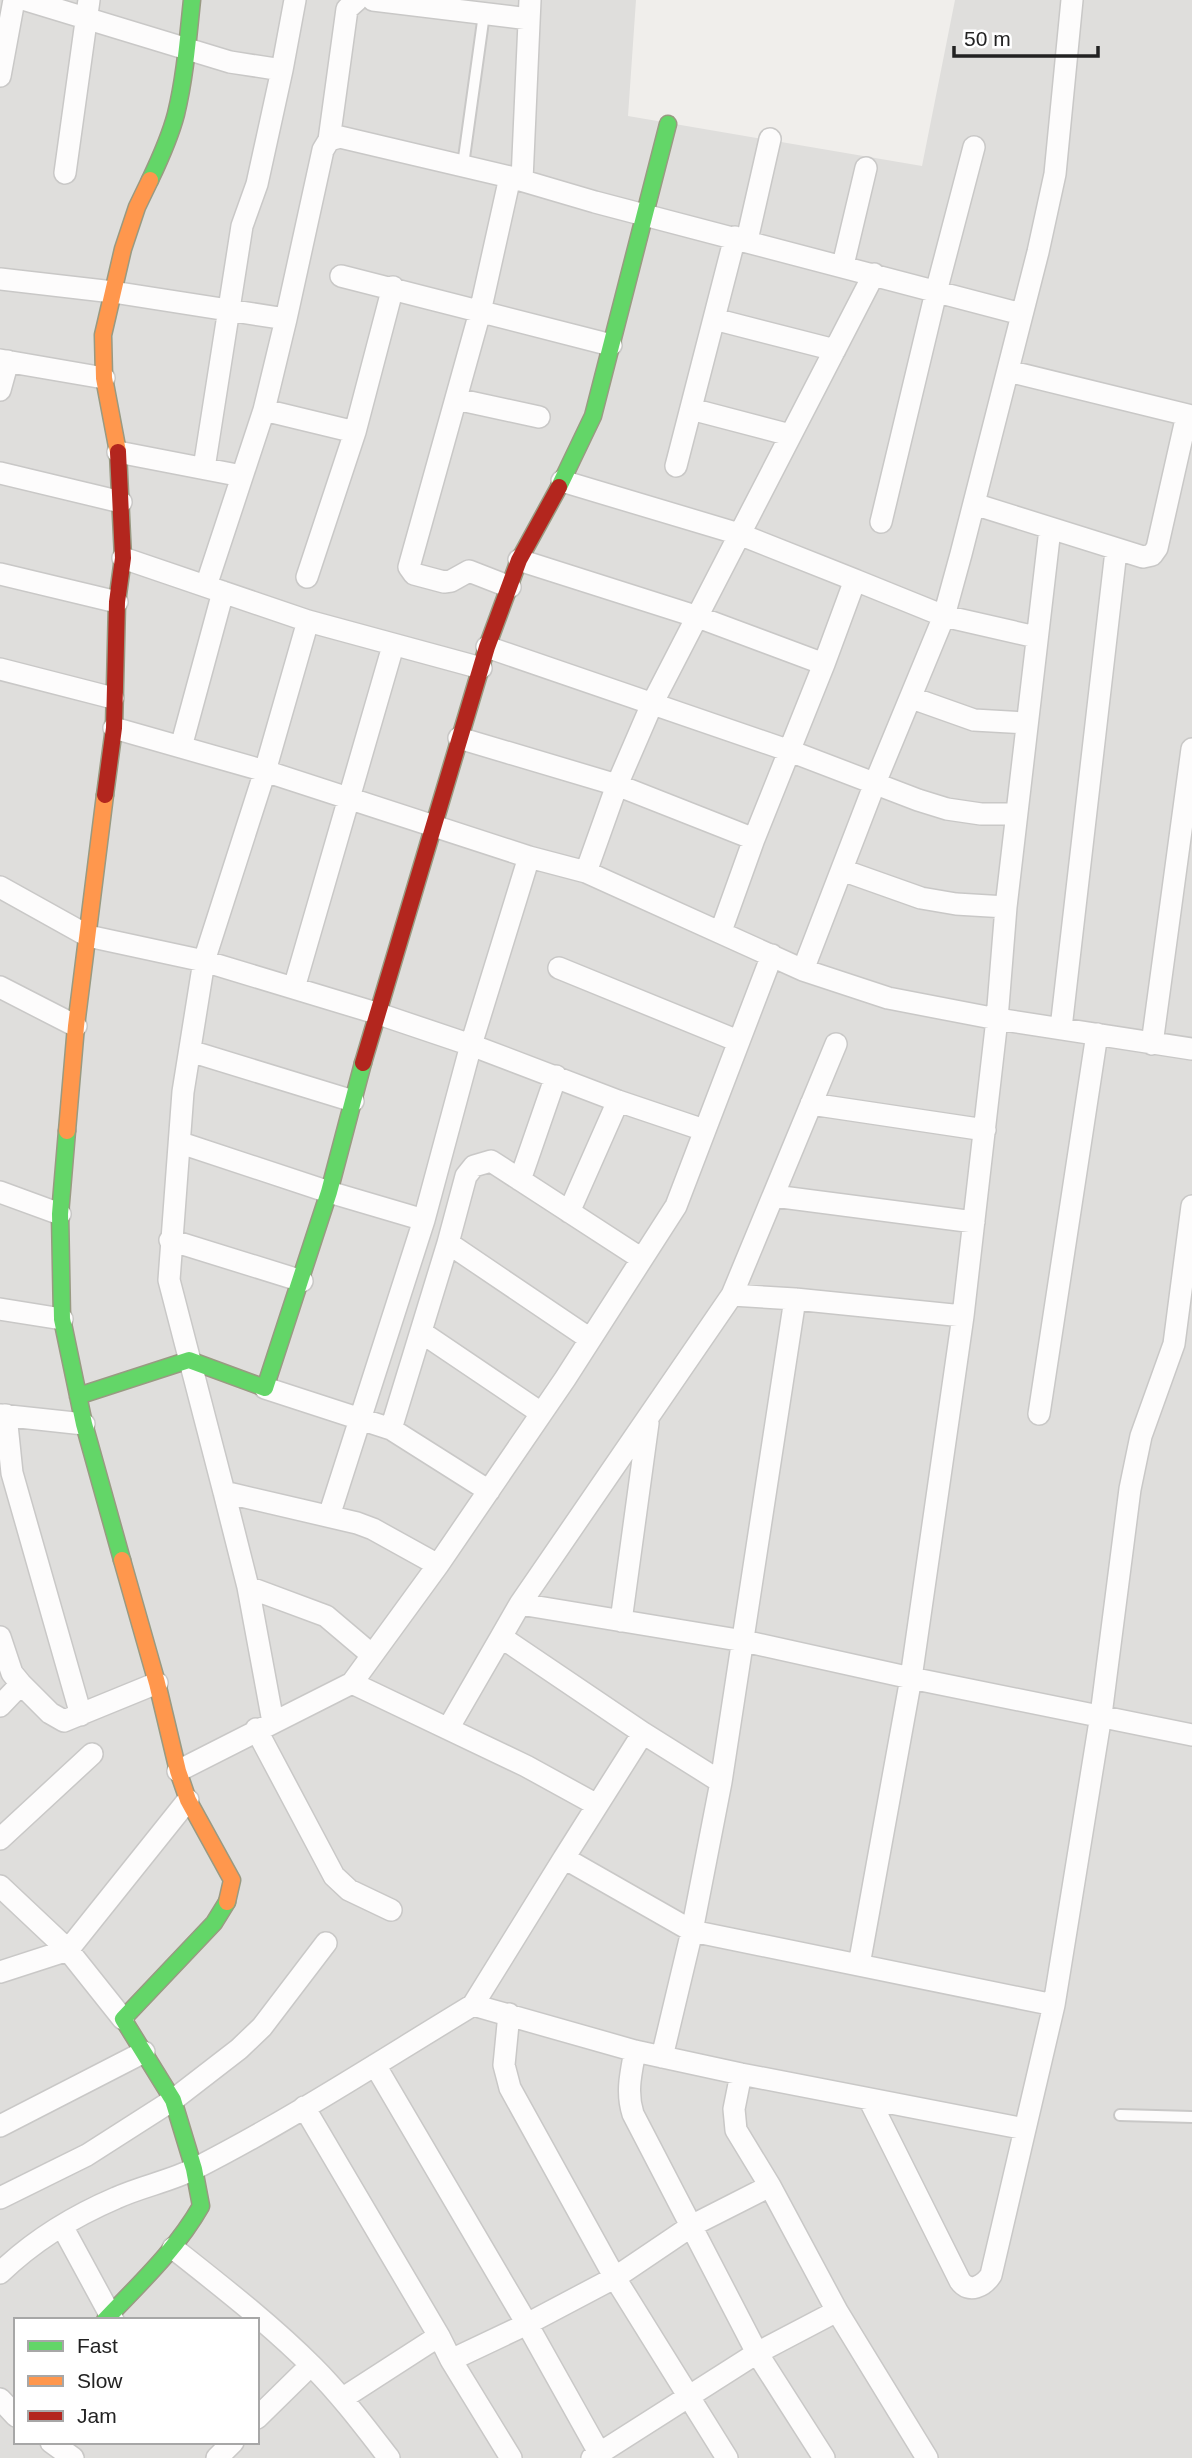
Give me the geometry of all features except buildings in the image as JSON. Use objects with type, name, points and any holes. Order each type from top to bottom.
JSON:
[{"type":"street","points":[[0,76],[14,0]]},
{"type":"street","points":[[26,0],[88,9],[187,50],[230,62],[282,70]]},
{"type":"street","points":[[123,2019],[214,1923],[229,1900],[232,1881],[188,1800],[178,1771],[157,1683],[84,1424],[62,1319],[61,1214],[76,1026],[114,728],[117,602],[123,558],[118,452],[104,378],[103,335],[137,207],[162,154],[176,114],[192,0]]},
{"type":"street","points":[[204,468],[242,226],[257,184],[295,0]]},
{"type":"street","points":[[181,747],[242,475],[264,410],[323,150],[329,140],[347,9],[357,0]]},
{"type":"street","points":[[373,0],[484,14],[529,10],[516,178],[409,567],[414,574],[444,582],[469,571],[510,587]]},
{"type":"street","points":[[803,970],[875,783],[944,616],[1038,252],[1055,174],[1072,0]]},
{"type":"street","points":[[65,173],[88,9]]},
{"type":"street","points":[[265,1388],[302,1282],[329,1192],[376,1013],[487,647],[519,560],[562,481],[593,416],[668,124]]},
{"type":"street","points":[[329,140],[340,137],[516,178],[1021,314]]},
{"type":"street","points":[[676,466],[714,319],[770,139]]},
{"type":"street","points":[[881,522],[974,147]]},
{"type":"street","points":[[843,265],[866,168]]},
{"type":"street","points":[[586,872],[617,785],[652,704],[874,274]]},
{"type":"street","points":[[341,275],[611,345]]},
{"type":"street","points":[[0,279],[113,292],[286,319]]},
{"type":"street","points":[[307,577],[355,432],[393,287]]},
{"type":"street","points":[[714,319],[835,350]]},
{"type":"street","points":[[0,390],[4,361],[104,378]]},
{"type":"street","points":[[974,505],[1116,551],[1143,557],[1152,555],[1157,548],[1189,415],[1008,371]]},
{"type":"street","points":[[456,399],[539,417]]},
{"type":"street","points":[[691,409],[790,435]]},
{"type":"street","points":[[264,410],[355,432]]},
{"type":"street","points":[[118,452],[242,475]]},
{"type":"street","points":[[0,473],[121,502]]},
{"type":"street","points":[[562,481],[739,534],[944,616],[1036,637]]},
{"type":"street","points":[[859,1965],[911,1678],[963,1316],[998,1019],[1006,907],[1026,723],[1050,529]]},
{"type":"street","points":[[1061,1028],[1116,551]]},
{"type":"street","points":[[123,558],[308,621],[481,668]]},
{"type":"street","points":[[519,560],[698,617],[824,664]]},
{"type":"street","points":[[0,574],[117,602]]},
{"type":"street","points":[[721,931],[855,580]]},
{"type":"street","points":[[308,621],[265,771],[204,961],[183,1092],[169,1280],[248,1587],[265,1726],[334,1876],[349,1890],[391,1910]]},
{"type":"street","points":[[294,988],[393,646]]},
{"type":"street","points":[[487,647],[790,751],[947,809],[981,814],[1016,814]]},
{"type":"street","points":[[0,669],[114,698]]},
{"type":"street","points":[[912,698],[974,720],[1026,723]]},
{"type":"street","points":[[114,728],[265,771],[528,857],[586,872],[803,970],[888,998],[998,1019],[1192,1049]]},
{"type":"street","points":[[459,738],[617,785],[754,839]]},
{"type":"street","points":[[1152,1044],[1192,750]]},
{"type":"street","points":[[329,1516],[424,1220],[471,1045],[528,857]]},
{"type":"street","points":[[842,870],[921,898],[956,904],[1006,907]]},
{"type":"street","points":[[0,887],[88,936],[204,961],[376,1013],[704,1130]]},
{"type":"street","points":[[178,1771],[352,1683],[438,1565],[676,1206],[772,955]]},
{"type":"street","points":[[559,968],[738,1041]]},
{"type":"street","points":[[0,987],[76,1026]]},
{"type":"street","points":[[1039,1414],[1097,1034]]},
{"type":"street","points":[[449,1727],[520,1604],[732,1295],[835,1044]]},
{"type":"street","points":[[190,1051],[353,1101]]},
{"type":"street","points":[[520,1180],[556,1076]]},
{"type":"street","points":[[569,1212],[618,1101]]},
{"type":"street","points":[[811,1104],[985,1130]]},
{"type":"street","points":[[181,1143],[424,1220]]},
{"type":"street","points":[[391,1429],[467,1176],[474,1166],[491,1161],[642,1259]]},
{"type":"street","points":[[0,1192],[61,1214]]},
{"type":"street","points":[[774,1196],[974,1222]]},
{"type":"street","points":[[869,2099],[960,2281],[964,2287],[970,2289],[987,2280],[991,2275],[1054,2005],[1101,1716],[1130,1489],[1140,1436],[1174,1344],[1192,1206]]},
{"type":"street","points":[[170,1240],[302,1282]]},
{"type":"street","points":[[448,1243],[590,1339]]},
{"type":"street","points":[[732,1295],[963,1316]]},
{"type":"street","points":[[662,2057],[692,1931],[721,1782],[795,1300]]},
{"type":"street","points":[[0,1309],[62,1319]]},
{"type":"street","points":[[421,1332],[541,1413]]},
{"type":"street","points":[[78,1396],[189,1360],[391,1429],[489,1491]]},
{"type":"street","points":[[81,1715],[12,1473],[3,1415],[84,1424]]},
{"type":"street","points":[[621,1621],[649,1417]]},
{"type":"street","points":[[224,1492],[373,1529],[438,1565]]},
{"type":"street","points":[[248,1587],[326,1616],[372,1655]]},
{"type":"street","points":[[520,1604],[744,1641],[1192,1735]]},
{"type":"street","points":[[0,1637],[11,1674],[64,1721],[157,1683]]},
{"type":"street","points":[[500,1637],[721,1782]]},
{"type":"street","points":[[0,1706],[11,1674]]},
{"type":"street","points":[[352,1683],[449,1727],[597,1805]]},
{"type":"street","points":[[0,2273],[26,2248],[62,2226],[116,2198],[194,2169],[304,2107],[473,2005],[643,1733]]},
{"type":"street","points":[[0,1839],[92,1755]]},
{"type":"street","points":[[0,1972],[68,1950],[188,1800]]},
{"type":"street","points":[[564,1858],[692,1931],[1054,2005]]},
{"type":"street","points":[[2,1891],[68,1950],[123,2019],[173,2100],[194,2169],[201,2206],[188,2230],[110,2318]]},
{"type":"street","points":[[0,2199],[87,2155],[173,2100],[239,2049],[326,1943]]},
{"type":"street","points":[[473,2005],[635,2051],[1025,2129]]},
{"type":"street","points":[[509,2014],[504,2047],[506,2080],[616,2277],[687,2397],[727,2458]]},
{"type":"street","points":[[635,2051],[628,2087],[633,2114],[693,2225],[757,2353],[824,2458]]},
{"type":"street","points":[[0,2126],[144,2052]]},
{"type":"street","points":[[375,2065],[527,2324],[598,2456],[757,2353],[837,2311]]},
{"type":"street","points":[[741,2074],[734,2109],[736,2130],[770,2186],[837,2311],[927,2458]]},
{"type":"street","points":[[304,2107],[439,2336],[450,2360],[511,2458]]},
{"type":"street","points":[[450,2360],[527,2324],[616,2277],[693,2225],[770,2186]]},
{"type":"street","points":[[62,2226],[108,2318]]},
{"type":"street","points":[[173,2248],[258,2317],[311,2365],[343,2399],[389,2458]]},
{"type":"street","points":[[343,2399],[439,2336]]},
{"type":"street","points":[[259,2416],[311,2365]]},
{"type":"street","points":[[0,2399],[14,2414]]},
{"type":"street","points":[[54,2444],[73,2458]]},
{"type":"street","points":[[217,2458],[231,2444]]},
{"type":"lane","points":[[463,165],[484,14]]},
{"type":"lane","points":[[1119,2115],[1192,2117]]},
{"type":"shaded area","points":[[0,0],[636,0],[628,116],[922,166],[955,0],[1192,0],[1192,2458],[0,2458]]},
{"type":"traffic: fast","points":[[150,180],[176,114],[192,0]]},
{"type":"traffic: fast","points":[[559,487],[593,416],[668,124]]},
{"type":"traffic: fast","points":[[78,1396],[189,1360],[265,1388],[329,1192],[363,1063]]},
{"type":"traffic: fast","points":[[67,1131],[60,1214],[62,1319],[84,1424],[122,1560]]},
{"type":"traffic: fast","points":[[107,2318],[169,2252],[201,2206],[194,2169],[173,2100],[123,2019],[214,1923],[227,1902]]},
{"type":"traffic: slow","points":[[118,452],[104,378],[103,335],[123,249],[137,207],[150,180]]},
{"type":"traffic: slow","points":[[67,1131],[76,1026],[105,795]]},
{"type":"traffic: slow","points":[[122,1560],[157,1683],[178,1771],[188,1800],[232,1880],[227,1902]]},
{"type":"traffic: jam","points":[[105,795],[114,728],[117,602],[123,558],[118,452]]},
{"type":"traffic: jam","points":[[363,1063],[487,647],[519,560],[559,487]]}]
